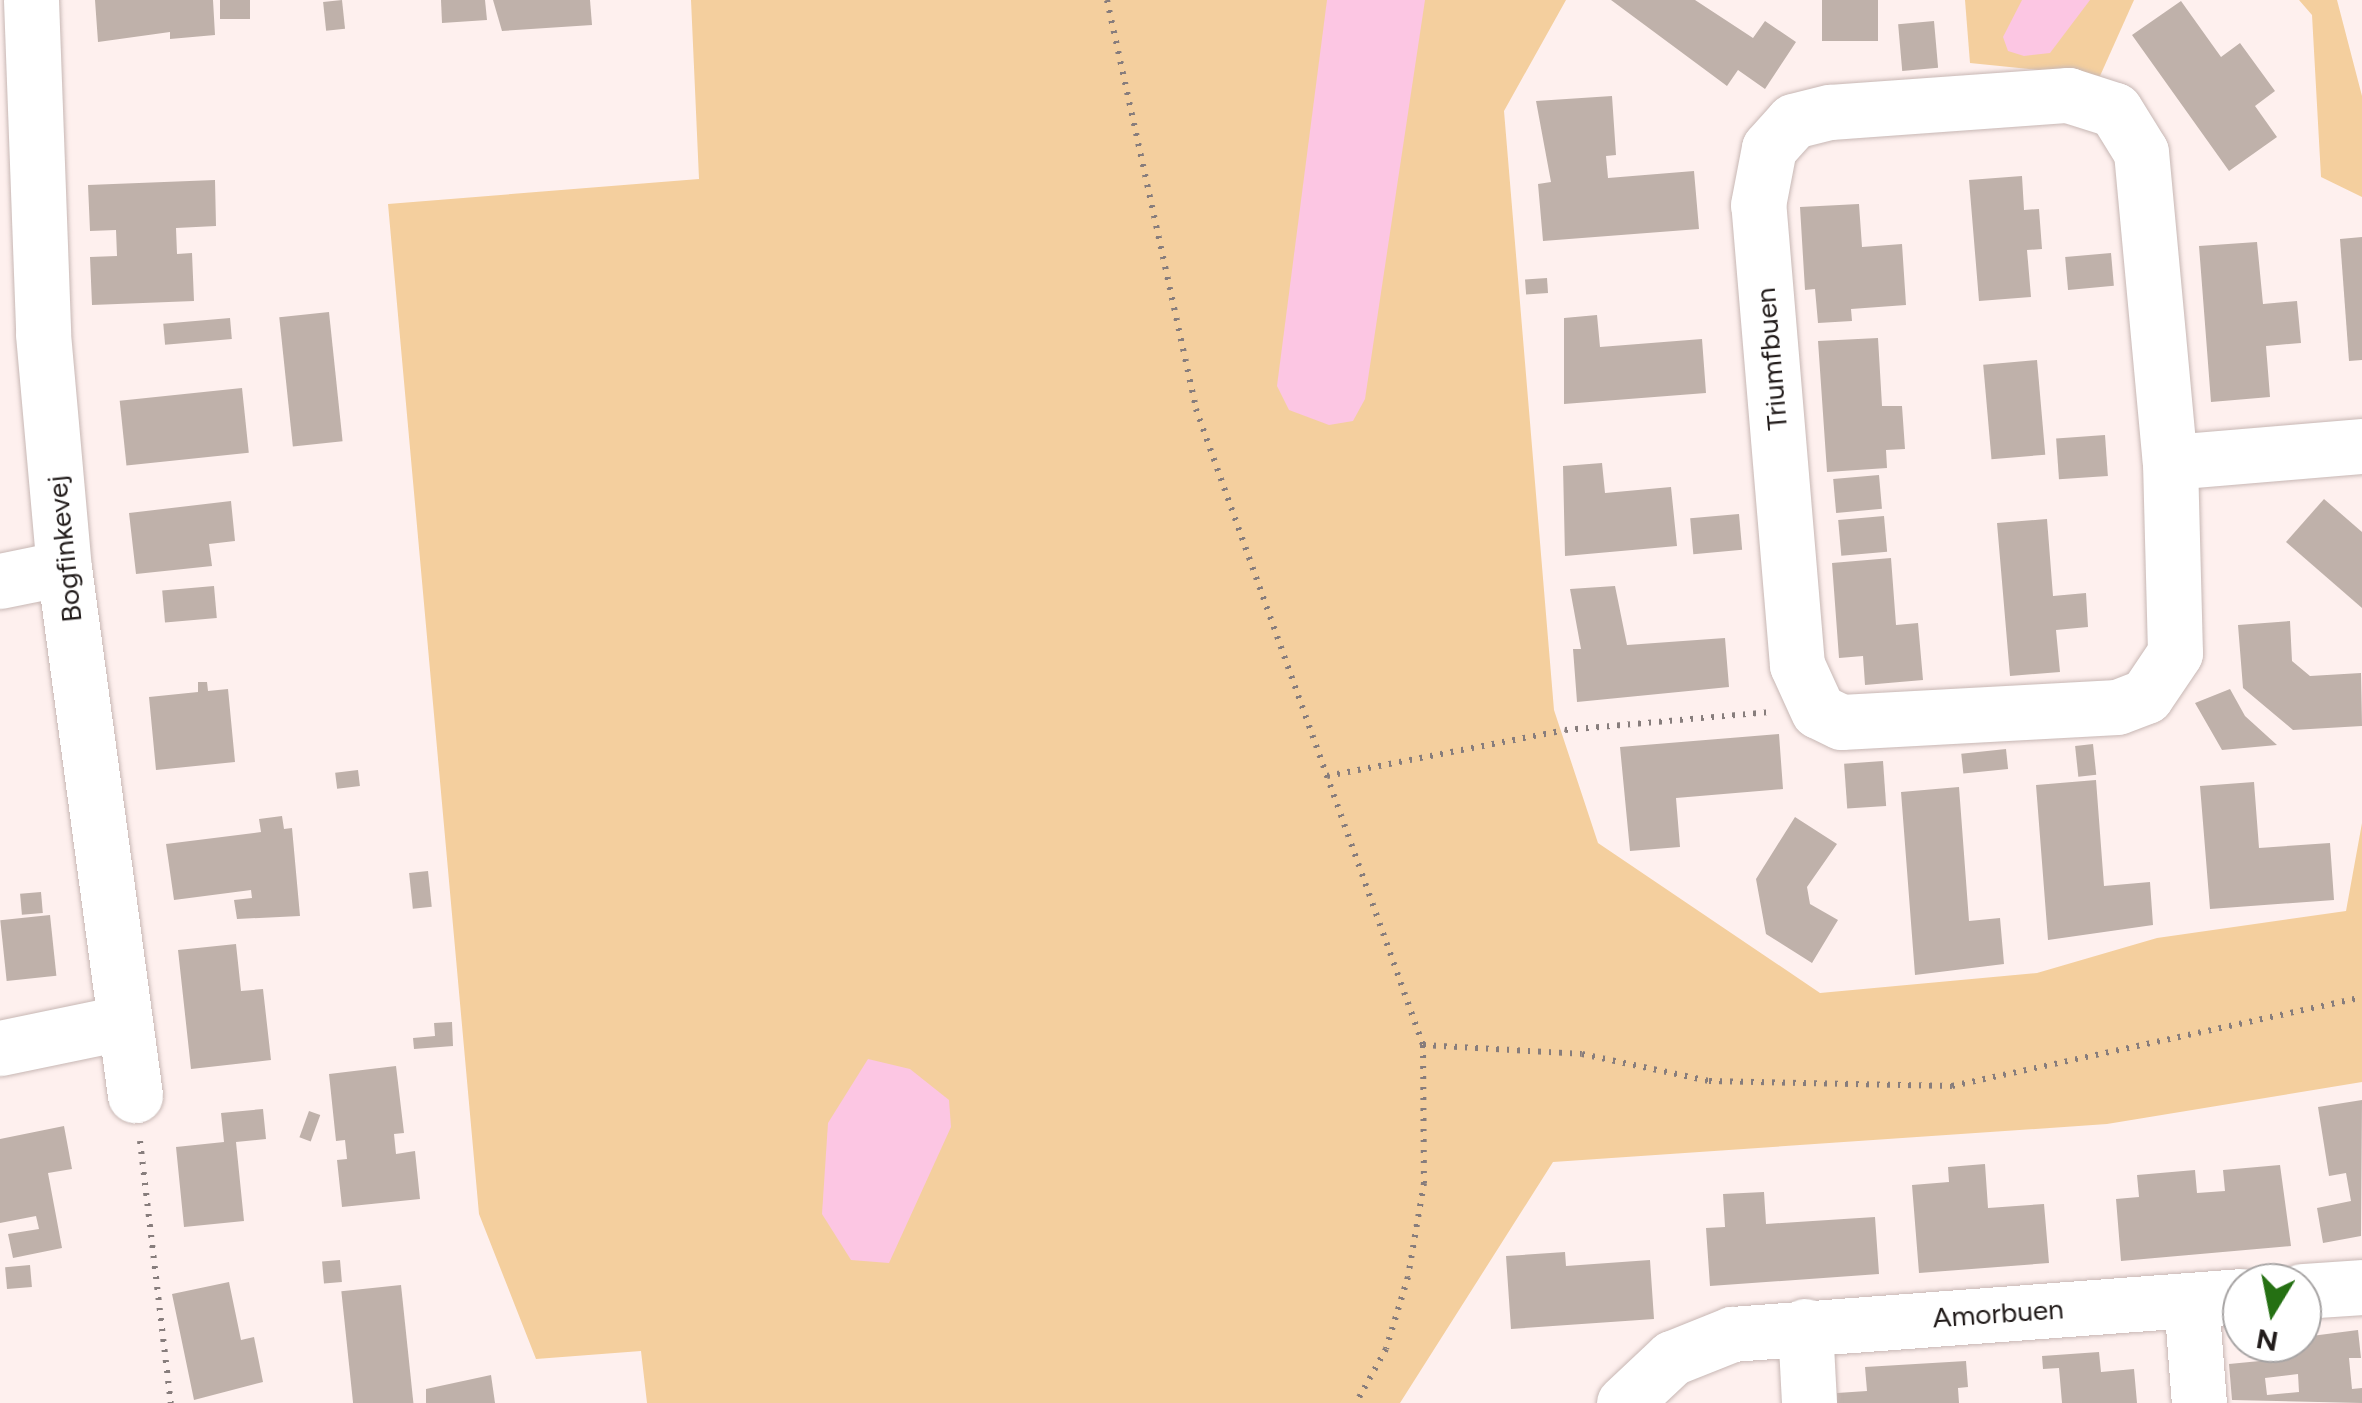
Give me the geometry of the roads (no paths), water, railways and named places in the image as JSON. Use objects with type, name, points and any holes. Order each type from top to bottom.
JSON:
[{"type":"street","name":"Bogfinkevej","points":[[31,0],[43,334],[64,568],[122,1023],[135,1096]]},
{"type":"street","name":"Triumfbuen","points":[[2068,95],[2115,110],[2140,152],[2170,462],[2175,653],[2146,696],[2117,706],[1866,725],[1818,712],[1802,690],[1758,206],[1769,148],[1793,122],[2068,95]]},
{"type":"street","points":[[2170,462],[2362,446]]},
{"type":"street","points":[[0,581],[64,568]]},
{"type":"street","points":[[0,1048],[122,1023]]},
{"type":"street","points":[[2322,1290],[2362,1287]]},
{"type":"street","name":"Amorbuen","points":[[1624,1403],[1672,1358],[1732,1334],[2216,1298],[2199,1403]]},
{"type":"street","points":[[1805,1326],[1809,1403]]}]
